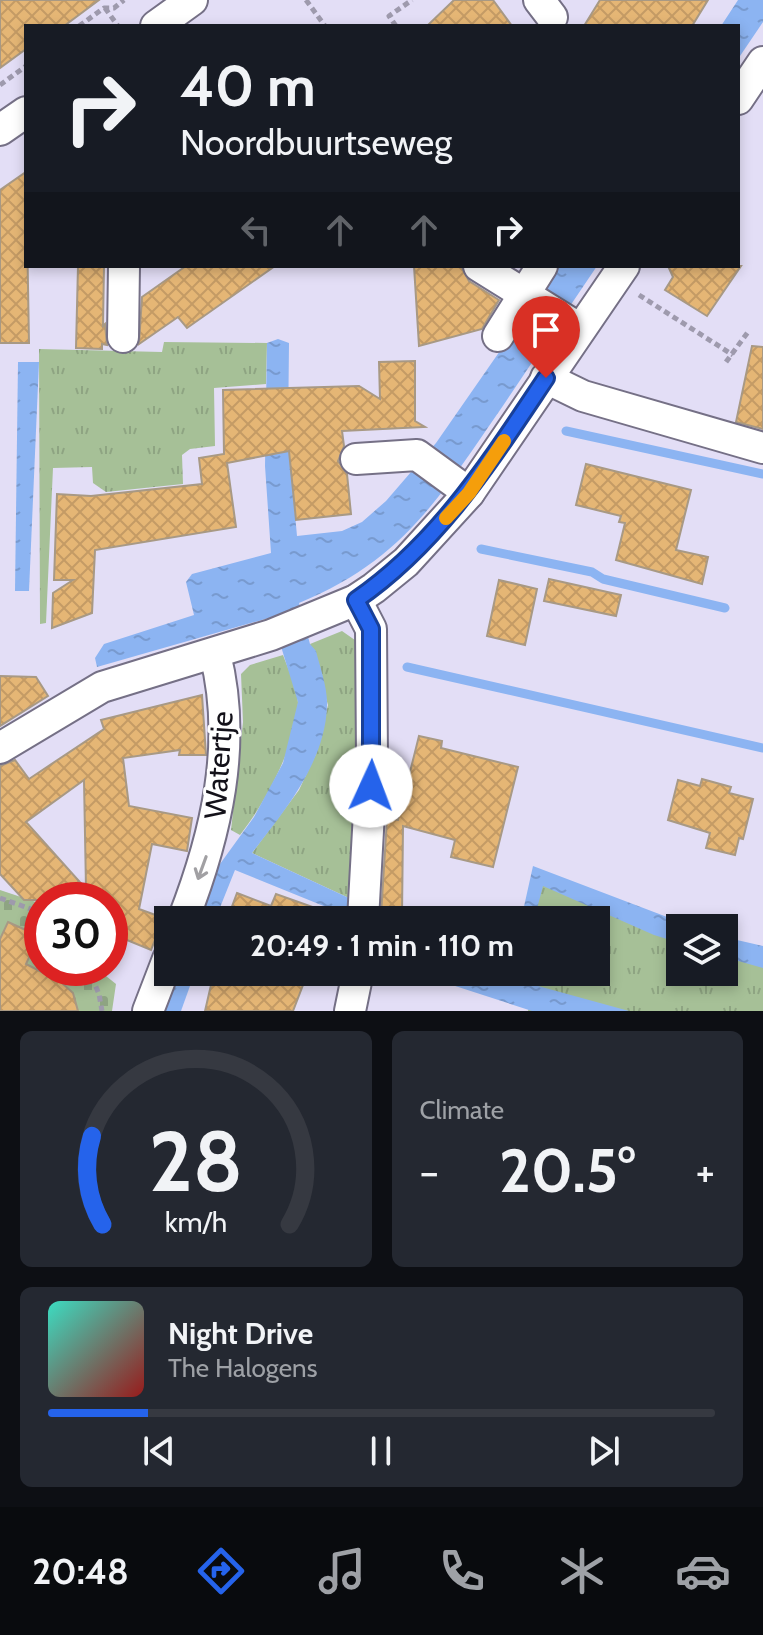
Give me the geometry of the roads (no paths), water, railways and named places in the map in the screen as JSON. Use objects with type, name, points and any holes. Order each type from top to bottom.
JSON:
[{"type":"street","points":[[159,24],[192,0]]},
{"type":"street","points":[[740,96],[763,62]]},
{"type":"street","points":[[0,130],[24,113]]},
{"type":"street","points":[[123,337],[124,268]]},
{"type":"street","points":[[482,268],[575,326]]},
{"type":"street","points":[[498,336],[529,295],[541,268]]},
{"type":"street","points":[[0,748],[102,687],[271,635],[356,600],[406,562],[546,378],[575,326],[620,273]]},
{"type":"street","points":[[546,378],[583,396],[763,448]]},
{"type":"street","points":[[356,459],[417,455],[464,489]]},
{"type":"street","points":[[356,600],[371,629],[372,759],[364,906]]},
{"type":"street","name":"Watertje","points":[[188,906],[213,838],[223,782],[224,688],[215,654]]},
{"type":"street","points":[[148,1011],[158,986]]},
{"type":"street","points":[[350,1011],[355,986]]},
{"type":"water","points":[[738,0],[763,0],[763,22],[740,56],[740,24],[722,24]]},
{"type":"water","points":[[558,268],[596,268],[456,473],[414,525],[365,568],[299,603],[325,685],[325,727],[301,785],[252,853],[351,899],[351,906],[324,906],[235,870],[221,906],[200,906],[212,875],[254,817],[283,763],[298,702],[272,617],[97,667],[95,658],[104,644],[194,615],[186,582],[192,574],[271,553],[265,466],[267,343],[278,339],[289,343],[288,437],[297,536],[342,531],[362,522],[386,501],[436,443]]},
{"type":"water","points":[[18,362],[39,362],[29,591],[15,591]]},
{"type":"water","points":[[533,866],[666,917],[666,939],[610,916],[610,906],[588,906],[543,886],[538,906],[524,906]]},
{"type":"water","points":[[738,940],[763,946],[763,968],[738,961]]},
{"type":"water","points":[[170,986],[190,986],[181,1011],[160,1011]]},
{"type":"water","points":[[455,986],[538,986],[629,1011],[532,1011]]},
{"type":"waterway","points":[[566,431],[763,474]]},
{"type":"waterway","points":[[481,549],[592,572],[603,579],[725,608]]},
{"type":"waterway","points":[[407,667],[763,748]]}]
